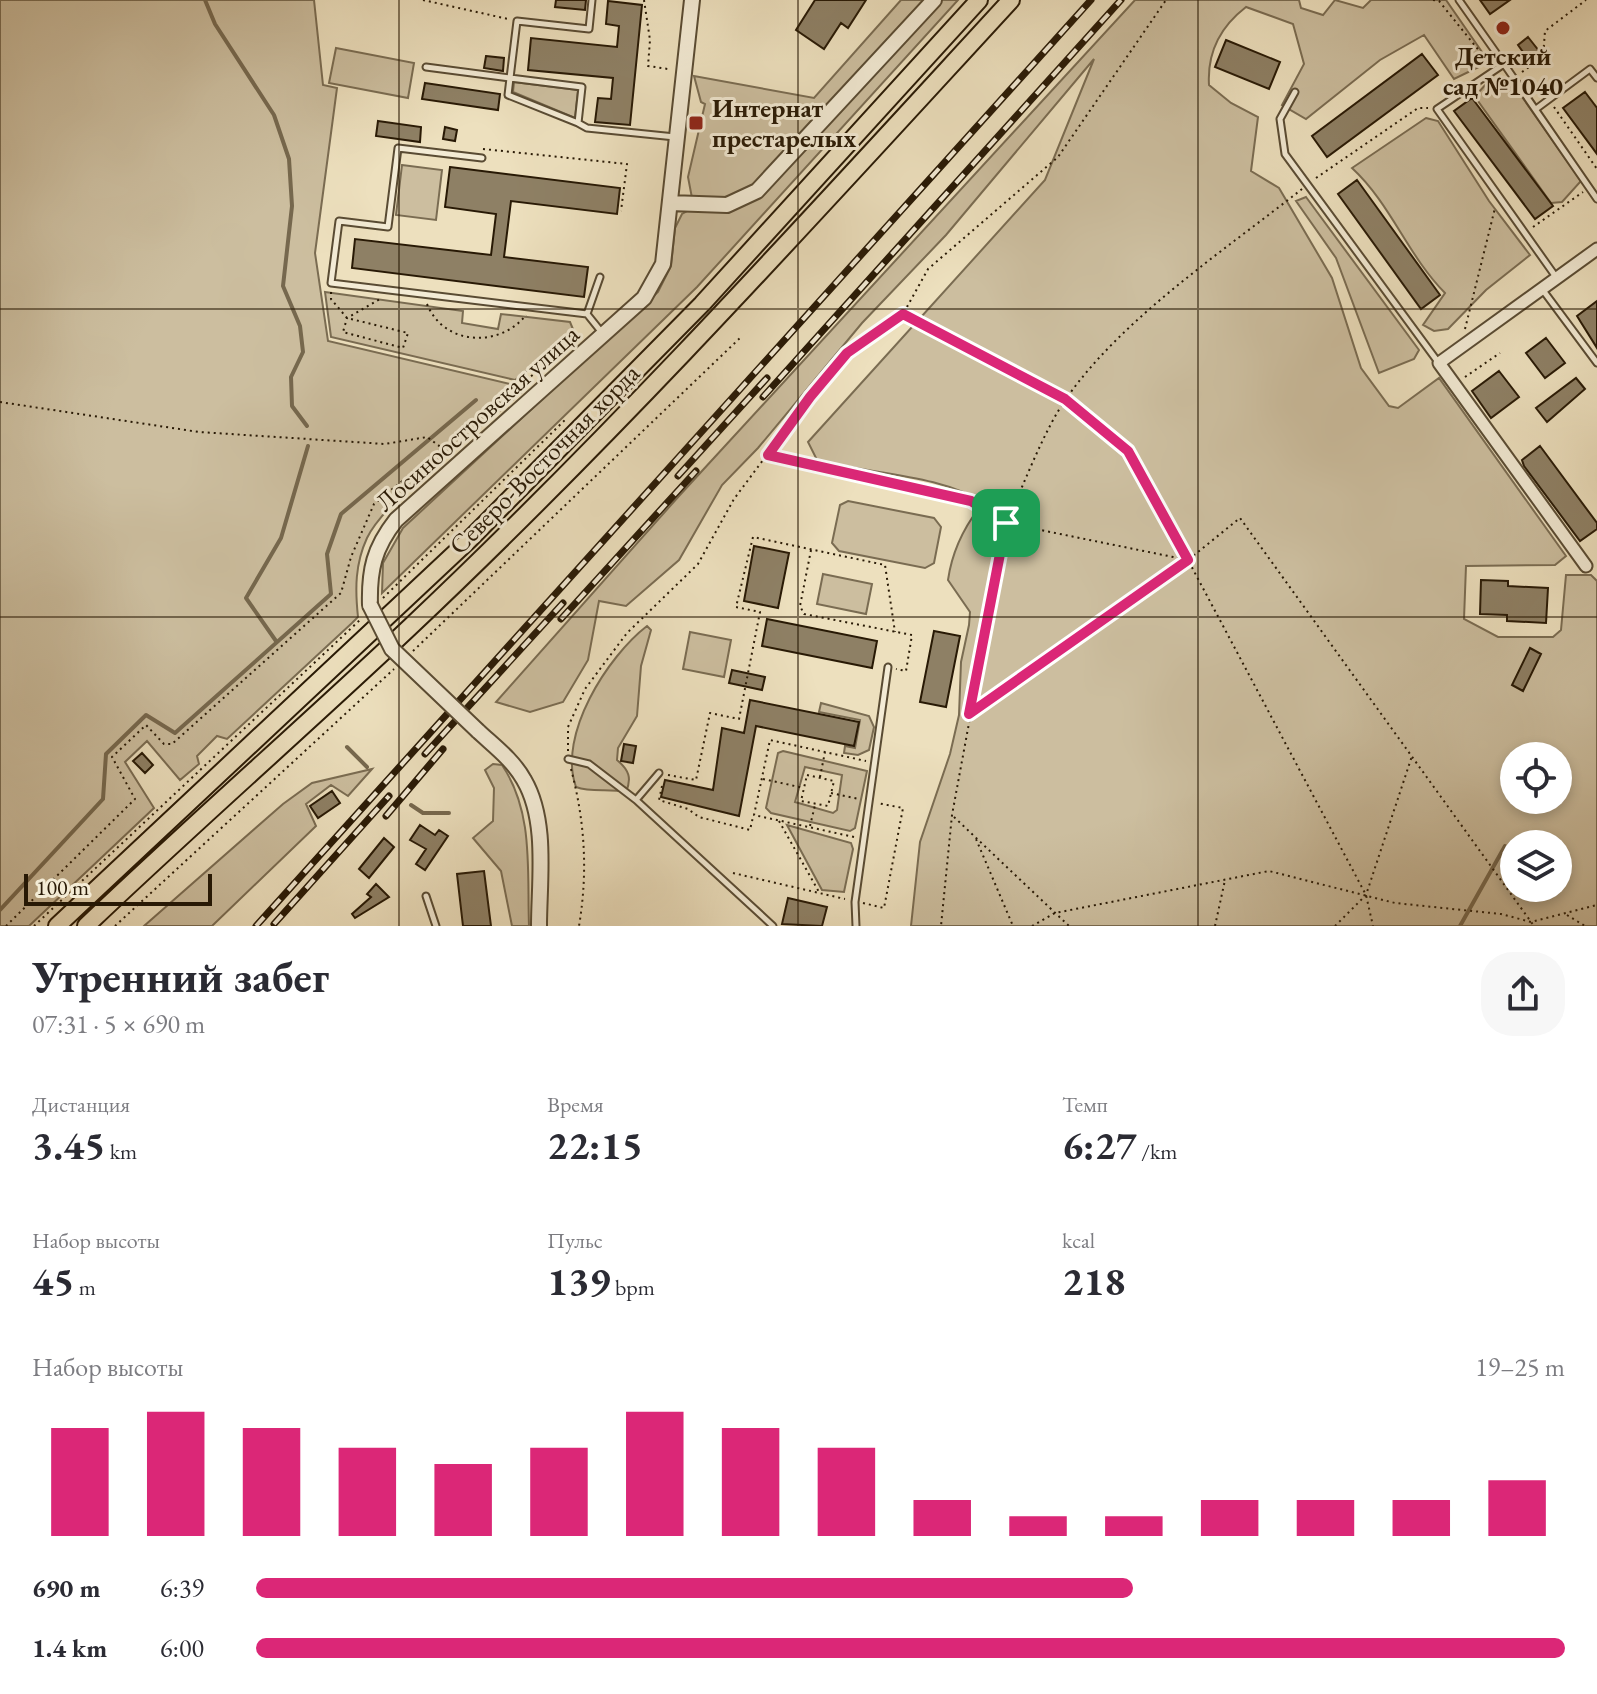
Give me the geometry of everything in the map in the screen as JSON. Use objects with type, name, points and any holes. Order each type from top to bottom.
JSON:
[{"type":"main road","name":"Северо-Восточная хорда","points":[[57,926],[469,540],[712,293],[979,0]]},
{"type":"main road","name":"Северо-Восточная хорда","points":[[86,926],[411,627],[507,531],[726,311],[1011,0]]},
{"type":"street","name":"Лосиноостровская улица","points":[[539,926],[539,844],[533,803],[525,781],[509,760],[392,649],[370,609],[371,565],[377,543],[396,520],[599,330],[644,298],[656,281],[663,264],[692,0]]},
{"type":"street","points":[[670,203],[727,205],[757,191],[934,0]]},
{"type":"street","points":[[1586,566],[1439,363],[1597,249]]},
{"type":"lane","points":[[592,0],[589,29],[517,21],[508,95],[587,128],[678,137]]},
{"type":"lane","points":[[1459,0],[1597,199]]},
{"type":"lane","points":[[1504,64],[1437,109],[1556,278]]},
{"type":"lane","points":[[426,67],[582,87],[578,123]]},
{"type":"lane","points":[[1536,109],[1590,69],[1597,78]]},
{"type":"lane","points":[[1295,92],[1280,119],[1285,154],[1439,363]]},
{"type":"lane","points":[[482,158],[398,148],[388,227],[339,221],[331,283],[587,314],[599,330]]},
{"type":"lane","points":[[587,314],[600,277]]},
{"type":"lane","points":[[1542,289],[1597,363]]},
{"type":"lane","points":[[856,926],[855,902],[888,667]]},
{"type":"lane","points":[[568,759],[589,764],[636,800],[773,926]]},
{"type":"lane","points":[[636,800],[659,773]]},
{"type":"lane","points":[[426,896],[436,926]]},
{"type":"path","points":[[423,0],[517,21]]},
{"type":"path","points":[[644,0],[650,40],[648,66],[668,69]]},
{"type":"path","points":[[579,926],[586,864],[579,800],[568,759],[568,727],[585,689],[635,624],[698,564],[734,499],[847,353],[903,314],[928,269],[1058,157],[1166,0]]},
{"type":"path","points":[[1433,0],[1439,1],[1459,22],[1495,70]]},
{"type":"path","points":[[1514,78],[1543,57],[1545,31],[1586,0]]},
{"type":"path","points":[[1549,100],[1597,169]]},
{"type":"path","points":[[941,926],[952,815],[1006,523],[1065,399],[1097,358],[1220,251],[1307,185],[1418,108],[1437,109]]},
{"type":"path","points":[[482,158],[483,146],[627,164],[621,211]]},
{"type":"path","points":[[1524,233],[1589,187]]},
{"type":"path","points":[[1465,329],[1498,196]]},
{"type":"path","points":[[331,283],[331,299],[347,318],[408,333],[403,348],[343,332],[347,318],[395,291]]},
{"type":"path","points":[[423,294],[442,325],[459,335],[479,339],[499,336],[516,327],[532,307]]},
{"type":"path","points":[[903,314],[1065,399],[1128,451],[1366,895],[1373,926]]},
{"type":"path","points":[[6,926],[135,799],[112,757],[146,725],[164,744],[172,744],[341,593],[367,513],[442,449],[599,330]]},
{"type":"path","points":[[413,651],[740,338]]},
{"type":"path","points":[[1454,385],[1500,353]]},
{"type":"path","points":[[0,402],[199,432],[385,444],[427,437],[442,449]]},
{"type":"path","points":[[34,926],[576,410]]},
{"type":"path","points":[[768,455],[971,501],[1006,523],[1188,560]]},
{"type":"path","points":[[969,714],[1188,560],[1240,518],[1531,925]]},
{"type":"path","points":[[874,763],[770,740],[750,830],[699,817],[688,809],[659,800],[664,774],[696,780],[710,713],[739,719],[760,612],[736,607],[753,537],[885,565],[895,632]]},
{"type":"path","points":[[812,549],[800,606],[804,614],[912,635],[906,671],[888,667]]},
{"type":"path","points":[[115,926],[402,662]]},
{"type":"path","points":[[820,778],[825,752]]},
{"type":"path","points":[[1335,926],[1366,895],[1412,755]]},
{"type":"path","points":[[807,775],[834,781],[828,806],[801,801],[804,788],[807,775]]},
{"type":"path","points":[[762,779],[804,788]]},
{"type":"path","points":[[733,873],[884,908],[903,808],[831,793]]},
{"type":"path","points":[[810,828],[815,804]]},
{"type":"path","points":[[754,815],[863,839]]},
{"type":"path","points":[[952,815],[1069,926]]},
{"type":"path","points":[[779,821],[820,893]]},
{"type":"path","points":[[974,836],[1013,926]]},
{"type":"path","points":[[1032,926],[1055,913],[1269,871],[1395,903],[1501,914],[1531,925],[1597,905]]},
{"type":"path","points":[[1215,926],[1225,880]]},
{"type":"path","points":[[1566,914],[1585,926]]},
{"type":"shaded area","points":[[0,0],[314,0],[323,85],[337,88],[315,253],[328,341],[514,385],[521,393],[414,483],[378,522],[367,538],[360,557],[356,587],[358,617],[352,623],[227,739],[217,736],[197,756],[199,764],[180,780],[147,741],[125,762],[154,808],[29,926],[0,926]]},
{"type":"shaded area","points":[[901,0],[931,0],[767,177],[738,199],[692,198],[688,177],[705,104],[701,102],[694,76],[814,98]]},
{"type":"shaded area","points":[[939,0],[958,0],[697,287],[382,593],[383,563],[403,528],[658,292],[671,266],[675,228],[682,214],[691,209],[740,206]]},
{"type":"shaded area","points":[[1135,0],[1299,0],[1301,8],[1323,15],[1335,0],[1363,8],[1371,0],[1446,0],[1489,62],[1454,79],[1424,35],[1380,60],[1306,119],[1282,105],[1304,64],[1293,24],[1246,7],[1229,23],[1217,41],[1210,62],[1209,85],[1231,103],[1258,117],[1251,171],[1279,188],[1332,278],[1361,368],[1389,406],[1398,408],[1439,378],[1566,556],[1555,565],[1466,566],[1464,619],[1498,637],[1553,637],[1561,630],[1566,575],[1591,575],[1597,581],[1597,926],[911,926],[920,842],[950,754],[959,715],[961,662],[969,625],[970,612],[948,580],[960,539],[983,503],[966,493],[925,480],[817,460],[808,442],[1045,180],[1094,59],[946,235],[862,323],[758,448],[722,485],[679,560],[626,606],[599,601],[588,660],[563,702],[530,712],[496,702],[679,496]]},
{"type":"shaded area","points":[[336,48],[414,63],[408,98],[329,83]]},
{"type":"shaded area","points":[[1502,78],[1513,84],[1581,181],[1562,202],[1551,203],[1478,101],[1476,95],[1489,81]]},
{"type":"shaded area","points":[[514,82],[578,90],[575,118],[513,92]]},
{"type":"shaded area","points":[[1426,118],[1438,121],[1489,201],[1530,255],[1486,290],[1448,329],[1434,331],[1423,325],[1445,293],[1420,263],[1378,198],[1352,168]]},
{"type":"shaded area","points":[[402,165],[442,170],[436,220],[396,215]]},
{"type":"shaded area","points":[[1306,197],[1419,350],[1414,359],[1379,373],[1336,258],[1296,201]]},
{"type":"shaded area","points":[[325,292],[463,311],[462,323],[498,329],[501,314],[570,322],[575,334],[515,380],[331,337]]},
{"type":"shaded area","points":[[848,501],[934,518],[941,527],[934,563],[925,568],[839,551],[832,543],[840,505]]},
{"type":"shaded area","points":[[823,574],[872,584],[866,614],[817,604]]},
{"type":"shaded area","points":[[647,626],[651,630],[641,666],[637,716],[618,748],[617,760],[629,778],[626,792],[576,787],[572,766],[574,744],[590,698],[617,656]]},
{"type":"shaded area","points":[[690,632],[731,640],[724,677],[683,669]]},
{"type":"shaded area","points":[[821,703],[869,716],[874,727],[869,750],[858,755],[844,753],[845,746],[855,748],[860,720],[819,712]]},
{"type":"shaded area","points":[[783,751],[867,771],[855,828],[850,831],[771,813],[766,808],[778,753]],"holes":[[[805,767],[842,775],[837,810],[833,813],[795,802]]]},
{"type":"shaded area","points":[[493,764],[502,765],[512,783],[524,822],[529,926],[512,926],[501,871],[473,838],[493,821],[494,788],[485,770]]},
{"type":"shaded area","points":[[372,769],[348,796],[331,785],[306,804],[316,826],[212,926],[144,926],[283,804],[312,783]]},
{"type":"shaded area","points":[[787,825],[851,843],[853,849],[844,892],[822,890]]},
{"type":"building","points":[[556,0],[586,0],[585,10],[555,7]]},
{"type":"building","points":[[815,0],[866,0],[848,28],[841,23],[824,49],[796,30]]},
{"type":"building","points":[[1480,0],[1510,0],[1490,14]]},
{"type":"building","points":[[608,1],[642,5],[630,125],[595,122],[598,98],[611,99],[613,78],[528,70],[531,38],[617,47],[619,26],[606,24]]},
{"type":"building","points":[[1528,37],[1539,51],[1528,59],[1518,45]]},
{"type":"building","points":[[1226,40],[1280,62],[1269,89],[1215,67]]},
{"type":"building","points":[[1422,54],[1438,75],[1327,157],[1312,136]]},
{"type":"building","points":[[486,56],[504,58],[503,71],[484,68]]},
{"type":"building","points":[[425,83],[500,94],[498,110],[422,99]]},
{"type":"building","points":[[1585,92],[1597,108],[1597,154],[1563,108]]},
{"type":"building","points":[[1472,98],[1553,206],[1535,219],[1454,111]]},
{"type":"building","points":[[378,121],[421,127],[420,142],[376,136]]},
{"type":"building","points":[[445,127],[457,130],[455,141],[443,139]]},
{"type":"building","points":[[450,167],[620,188],[617,214],[511,201],[504,257],[588,267],[584,297],[352,268],[355,239],[491,255],[496,214],[445,207]]},
{"type":"building","points":[[1357,180],[1440,295],[1421,309],[1338,194]]},
{"type":"building","points":[[1597,301],[1597,348],[1577,316]]},
{"type":"building","points":[[1546,338],[1565,363],[1545,378],[1526,353]]},
{"type":"building","points":[[1499,371],[1519,397],[1491,418],[1472,391]]},
{"type":"building","points":[[1576,378],[1585,389],[1547,422],[1536,408]]},
{"type":"building","points":[[1540,446],[1597,523],[1597,529],[1580,541],[1524,466],[1522,460]]},
{"type":"building","points":[[754,546],[789,553],[778,608],[744,601]]},
{"type":"building","points":[[1481,580],[1508,581],[1508,586],[1548,588],[1546,623],[1507,621],[1507,615],[1480,614]]},
{"type":"building","points":[[767,619],[877,641],[872,668],[762,646]]},
{"type":"building","points":[[934,631],[960,636],[946,707],[920,702]]},
{"type":"building","points":[[1530,648],[1541,654],[1523,691],[1512,685]]},
{"type":"building","points":[[732,670],[765,677],[762,690],[729,683]]},
{"type":"building","points":[[750,700],[859,722],[854,746],[756,726],[739,816],[661,797],[665,780],[713,790],[722,728],[744,733]]},
{"type":"building","points":[[624,744],[636,746],[633,763],[621,761]]},
{"type":"building","points":[[142,753],[153,765],[145,773],[133,761]]},
{"type":"building","points":[[332,791],[340,803],[318,818],[310,806]]},
{"type":"building","points":[[420,825],[435,835],[439,830],[448,836],[425,870],[416,864],[426,849],[410,840]]},
{"type":"building","points":[[384,838],[394,847],[369,878],[359,869]]},
{"type":"building","points":[[484,871],[491,926],[463,926],[457,874]]},
{"type":"building","points":[[376,884],[389,897],[355,918],[352,914],[371,897],[367,894]]},
{"type":"building","points":[[788,898],[827,907],[822,926],[782,924]]},
{"type":"waterway","points":[[205,0],[215,24],[274,115],[289,159],[292,206],[283,286],[300,326],[303,352],[291,377],[292,406],[307,426]]},
{"type":"waterway","points":[[0,910],[103,799],[106,754],[146,715],[175,733],[331,594],[327,554],[341,514],[476,400]]},
{"type":"waterway","points":[[276,641],[246,598],[281,538],[308,446]]},
{"type":"waterway","points":[[347,747],[367,767]]},
{"type":"waterway","points":[[411,805],[423,813],[449,813]]},
{"type":"waterway","points":[[1460,926],[1500,855]]},
{"type":"railway","points":[[256,926],[1091,0]]},
{"type":"railway","points":[[763,397],[1121,0]]},
{"type":"railway","points":[[678,476],[767,378]]},
{"type":"railway","points":[[561,619],[696,471]]},
{"type":"railway","points":[[425,754],[563,603]]},
{"type":"railway","points":[[386,816],[443,749]]},
{"type":"railway","points":[[274,924],[389,796]]},
{"type":"place","name":"Детский сад №1040","points":[[1503,28]]},
{"type":"place","name":"Интернат престарелых","points":[[696,123]]},
{"type":"route","points":[[903,314],[1065,399],[1128,451],[1188,560],[969,714],[1006,523],[971,501],[768,455],[847,353],[903,314]]}]
